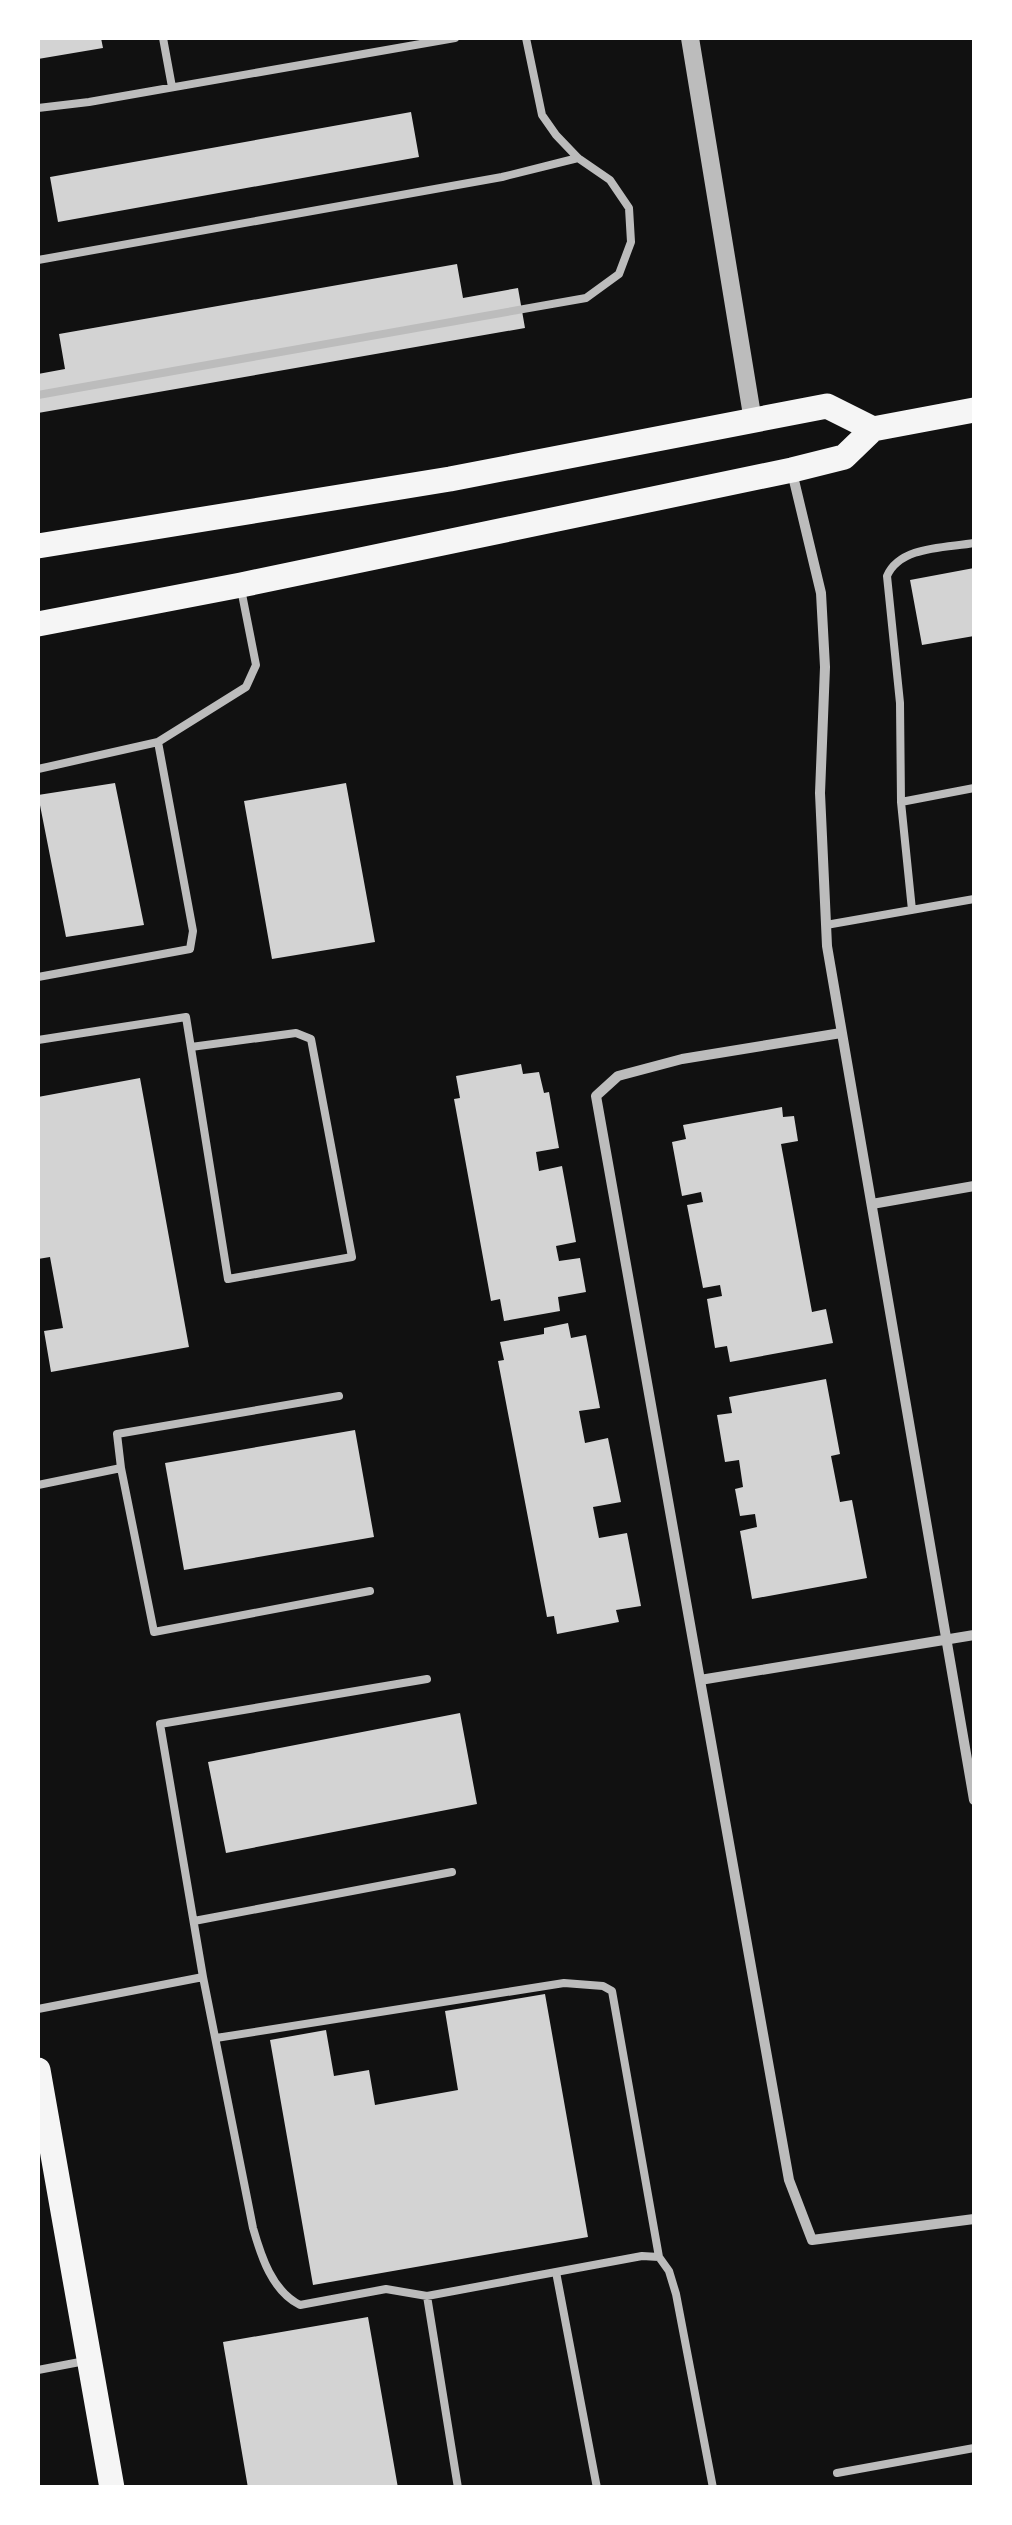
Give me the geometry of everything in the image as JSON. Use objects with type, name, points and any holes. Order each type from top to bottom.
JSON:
[{"type":"main road","points":[[38,546],[450,479],[827,406],[873,429]]},
{"type":"main road","points":[[38,624],[241,586],[792,470],[844,457],[873,429],[974,410]]},
{"type":"main road","points":[[38,2070],[112,2488]]},
{"type":"street","points":[[690,38],[754,421]]},
{"type":"street","points":[[792,470],[821,594],[825,667],[820,793],[826,925],[840,1033],[974,1800]]},
{"type":"street","points":[[840,1033],[682,1059],[618,1076],[596,1096],[789,2180],[812,2240],[974,2219]]},
{"type":"street","points":[[872,1204],[974,1186]]},
{"type":"street","points":[[700,1680],[974,1636]]},
{"type":"lane","points":[[164,38],[172,87]]},
{"type":"lane","points":[[38,108],[455,38]]},
{"type":"lane","points":[[38,395],[586,298],[619,274],[630,242],[629,208],[610,180],[578,158],[542,115],[526,38]]},
{"type":"lane","points":[[38,260],[502,177],[578,158]]},
{"type":"lane","points":[[912,910],[901,802],[900,703],[887,576],[893,562],[908,554],[974,543]]},
{"type":"lane","points":[[38,769],[158,742],[246,687],[256,665],[241,586]]},
{"type":"lane","points":[[38,976],[190,948],[193,931],[158,742]]},
{"type":"lane","points":[[901,802],[974,788]]},
{"type":"lane","points":[[826,925],[974,899]]},
{"type":"lane","points":[[38,1040],[186,1017],[228,1279],[352,1257],[310,1039],[296,1033],[191,1046]]},
{"type":"lane","points":[[339,1396],[117,1434],[121,1468],[154,1632],[370,1591]]},
{"type":"lane","points":[[38,1485],[121,1468]]},
{"type":"lane","points":[[426,1679],[160,1724],[203,1977],[262,2258],[289,2299],[300,2304],[386,2290],[427,2296],[642,2256],[659,2257]]},
{"type":"lane","points":[[194,1922],[452,1872]]},
{"type":"lane","points":[[38,2009],[203,1977]]},
{"type":"lane","points":[[216,2038],[564,1983],[603,1986],[612,1991],[659,2257],[676,2294],[714,2488]]},
{"type":"lane","points":[[556,2272],[597,2488]]},
{"type":"lane","points":[[427,2296],[458,2488]]},
{"type":"lane","points":[[38,2370],[90,2360]]},
{"type":"lane","points":[[837,2473],[974,2448]]},
{"type":"building","points":[[38,38],[101,38],[103,48],[38,59]]},
{"type":"building","points":[[411,112],[419,157],[58,222],[50,177]]},
{"type":"building","points":[[457,264],[463,298],[518,288],[525,328],[38,413],[38,374],[65,369],[59,334]]},
{"type":"building","points":[[974,568],[974,636],[922,645],[910,580]]},
{"type":"building","points":[[115,783],[144,925],[66,937],[38,795]]},
{"type":"building","points":[[346,783],[375,942],[272,959],[244,801]]},
{"type":"building","points":[[521,1064],[523,1074],[539,1072],[544,1093],[549,1092],[559,1148],[536,1152],[539,1171],[562,1166],[576,1242],[556,1246],[559,1261],[580,1258],[586,1292],[558,1297],[560,1311],[504,1321],[500,1299],[491,1301],[454,1099],[460,1098],[456,1076]]},
{"type":"building","points":[[140,1078],[189,1347],[51,1372],[44,1331],[63,1328],[50,1257],[38,1259],[38,1097]]},
{"type":"building","points":[[782,1107],[783,1117],[794,1116],[798,1141],[781,1144],[812,1312],[826,1309],[833,1343],[730,1362],[727,1346],[715,1348],[707,1299],[722,1296],[720,1285],[703,1288],[687,1205],[703,1202],[701,1192],[682,1196],[672,1142],[686,1139],[683,1125]]},
{"type":"building","points":[[568,1323],[571,1338],[586,1335],[600,1408],[579,1411],[585,1443],[608,1438],[621,1502],[593,1507],[599,1538],[627,1533],[641,1606],[616,1610],[619,1622],[557,1634],[554,1616],[547,1617],[498,1361],[504,1360],[500,1342],[544,1334],[544,1328]]},
{"type":"building","points":[[826,1379],[840,1454],[831,1456],[840,1502],[852,1500],[867,1578],[752,1599],[740,1531],[757,1527],[755,1514],[740,1516],[735,1489],[743,1487],[739,1460],[725,1462],[717,1415],[732,1413],[729,1397]]},
{"type":"building","points":[[355,1430],[374,1537],[184,1570],[165,1463]]},
{"type":"building","points":[[460,1713],[477,1804],[226,1853],[208,1762]]},
{"type":"building","points":[[545,1994],[588,2237],[313,2285],[270,2040],[326,2030],[334,2076],[369,2070],[375,2105],[458,2090],[445,2011]]},
{"type":"building","points":[[368,2317],[398,2488],[248,2488],[223,2342]]}]
